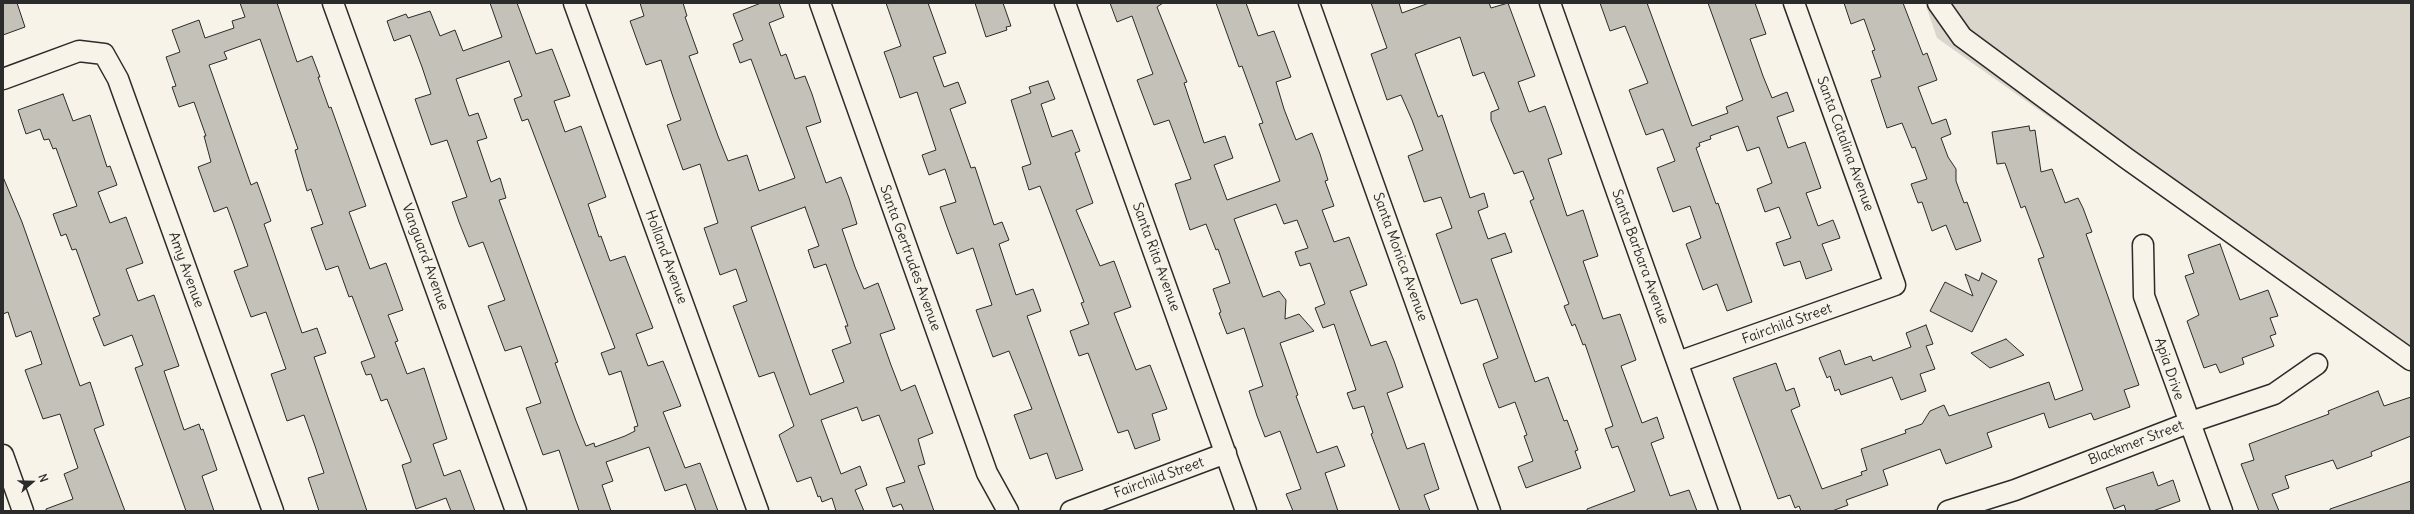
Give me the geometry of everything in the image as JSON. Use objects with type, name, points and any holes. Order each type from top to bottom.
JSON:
[{"type":"street","name":"Vanguard Avenue","points":[[333,3],[516,511]]},
{"type":"street","name":"Holland Avenue","points":[[574,3],[758,511]]},
{"type":"street","name":"Santa Gertrudes Avenue","points":[[820,3],[987,473],[1008,511]]},
{"type":"street","name":"Santa Rita Avenue","points":[[1065,3],[1246,511]]},
{"type":"street","name":"Santa Monica Avenue","points":[[1309,3],[1490,511]]},
{"type":"street","name":"Santa Barbara Avenue","points":[[1550,3],[1730,511]]},
{"type":"street","name":"Santa Catalina Avenue","points":[[1794,3],[1895,285]]},
{"type":"street","points":[[1938,3],[1962,37],[2120,153],[2411,360]]},
{"type":"street","name":"Amy Avenue","points":[[3,79],[79,51],[104,54],[118,79],[273,511]]},
{"type":"street","name":"Apia Drive","points":[[2143,245],[2144,296],[2188,423],[2222,511]]},
{"type":"street","name":"Fairchild Street","points":[[1678,362],[1895,285]]},
{"type":"street","name":"Blackmer Street","points":[[1948,511],[1977,507],[2015,490],[2188,423],[2274,394],[2317,364]]},
{"type":"street","name":"Fairchild Street","points":[[1071,511],[1226,453]]},
{"type":"street","points":[[3,455],[24,511]]},
{"type":"shaded area","points":[[1925,3],[2411,3],[2411,373],[1937,38]]},
{"type":"building","points":[[3,3],[17,3],[25,27],[3,35]]},
{"type":"building","points":[[240,3],[277,3],[297,62],[312,56],[329,108],[331,107],[366,206],[349,212],[370,269],[386,263],[403,310],[388,315],[398,341],[395,342],[407,374],[424,368],[447,439],[433,444],[444,476],[460,470],[475,511],[451,511],[446,498],[416,509],[402,465],[411,462],[411,460],[387,399],[381,401],[371,374],[366,375],[361,362],[375,357],[352,296],[349,297],[338,266],[326,270],[311,228],[323,224],[311,189],[307,191],[295,150],[298,149],[260,39],[224,52],[227,59],[209,65],[251,185],[257,182],[271,221],[264,224],[302,333],[317,328],[326,353],[314,357],[367,511],[319,511],[308,478],[324,473],[315,446],[304,415],[287,421],[271,374],[286,369],[266,312],[251,317],[234,271],[248,266],[234,226],[227,207],[214,212],[198,167],[211,162],[204,136],[206,136],[194,102],[179,107],[172,87],[176,86],[166,57],[180,52],[172,30],[199,20],[205,38],[234,28],[232,21],[245,17]]},
{"type":"building","points":[[490,3],[517,3],[536,54],[552,49],[570,96],[554,101],[565,132],[581,126],[606,197],[588,204],[599,237],[601,236],[610,261],[625,256],[653,328],[636,334],[648,366],[663,361],[681,406],[663,412],[685,468],[700,463],[718,511],[696,511],[686,484],[665,491],[649,447],[606,462],[613,481],[602,485],[611,511],[579,511],[559,450],[543,455],[526,408],[541,403],[521,346],[505,351],[488,306],[505,300],[483,242],[469,247],[459,222],[452,202],[467,197],[447,140],[431,145],[415,99],[431,94],[422,67],[410,35],[394,41],[387,21],[406,14],[408,18],[430,11],[440,36],[455,30],[463,51],[502,37]],"holes":[[[509,61],[522,96],[514,99],[522,121],[528,119],[615,348],[601,353],[609,375],[621,371],[638,426],[634,427],[635,431],[625,436],[595,447],[594,443],[586,446],[576,421],[555,363],[558,362],[499,200],[506,198],[500,178],[491,182],[477,141],[487,138],[478,113],[469,116],[456,79]]]},
{"type":"building","points":[[640,3],[683,3],[687,16],[685,17],[698,53],[689,56],[728,161],[747,155],[759,191],[795,178],[751,59],[740,63],[733,44],[743,40],[733,14],[761,3],[779,3],[784,17],[769,23],[781,56],[786,54],[795,79],[805,76],[812,94],[821,122],[806,127],[826,183],[841,177],[849,198],[857,224],[842,229],[855,267],[864,289],[878,283],[895,329],[880,334],[891,365],[901,391],[915,385],[933,433],[918,439],[925,464],[918,466],[934,511],[904,511],[901,504],[893,507],[886,488],[905,482],[879,415],[862,421],[857,407],[821,420],[841,474],[860,466],[867,485],[855,490],[864,511],[836,511],[832,498],[822,502],[820,496],[818,497],[811,477],[797,482],[779,435],[794,426],[774,372],[759,377],[733,306],[747,301],[736,269],[720,275],[704,228],[718,223],[700,164],[683,170],[667,125],[681,120],[661,60],[646,65],[630,21],[644,16]],"holes":[[[805,207],[819,246],[808,250],[814,268],[826,264],[848,326],[845,326],[851,343],[832,350],[844,382],[810,395],[751,227]]]},
{"type":"building","points":[[886,3],[928,3],[946,53],[933,57],[944,87],[958,82],[966,103],[950,109],[971,168],[975,167],[994,225],[1002,222],[1009,240],[999,244],[1016,295],[1033,289],[1041,311],[1027,316],[1083,470],[1056,479],[1047,453],[1030,459],[1014,415],[1032,409],[1009,351],[993,357],[976,310],[992,305],[973,248],[957,254],[947,227],[940,207],[956,202],[945,169],[929,175],[922,155],[936,150],[917,92],[900,98],[884,52],[901,46]]},
{"type":"building","points":[[975,3],[1003,3],[1011,26],[1006,27],[1007,30],[986,37]]},
{"type":"building","points":[[1110,3],[1163,3],[1157,7],[1187,82],[1184,83],[1204,143],[1225,136],[1233,158],[1214,165],[1227,200],[1280,181],[1259,124],[1263,123],[1242,66],[1239,67],[1216,3],[1246,3],[1258,36],[1274,31],[1291,77],[1276,82],[1284,109],[1296,140],[1312,133],[1328,180],[1325,181],[1334,206],[1322,210],[1334,242],[1349,237],[1367,285],[1350,291],[1371,346],[1386,341],[1394,361],[1403,387],[1387,393],[1407,449],[1424,443],[1439,489],[1424,495],[1430,511],[1400,511],[1371,434],[1373,433],[1364,406],[1353,409],[1347,393],[1356,390],[1334,324],[1323,328],[1315,308],[1325,304],[1310,263],[1300,266],[1295,252],[1308,248],[1297,220],[1284,224],[1276,204],[1234,219],[1263,297],[1279,291],[1286,300],[1285,319],[1299,314],[1314,331],[1280,343],[1298,395],[1296,396],[1317,453],[1337,446],[1345,466],[1325,473],[1338,511],[1293,511],[1286,494],[1301,489],[1280,431],[1265,437],[1257,416],[1249,391],[1263,386],[1244,328],[1227,334],[1219,313],[1221,312],[1213,289],[1230,283],[1218,249],[1216,250],[1206,224],[1190,230],[1175,184],[1191,179],[1169,120],[1154,125],[1137,80],[1153,74],[1132,16],[1117,22]]},
{"type":"building","points":[[1371,3],[1399,3],[1402,13],[1429,3],[1489,3],[1491,8],[1508,3],[1535,76],[1518,82],[1529,112],[1545,106],[1562,154],[1548,159],[1567,216],[1583,210],[1598,256],[1583,261],[1603,319],[1620,314],[1636,360],[1621,366],[1642,423],[1657,417],[1664,438],[1651,443],[1670,496],[1689,490],[1697,511],[1587,511],[1587,509],[1635,491],[1618,446],[1612,448],[1605,429],[1613,426],[1585,344],[1583,345],[1575,324],[1572,326],[1564,306],[1569,304],[1530,201],[1534,199],[1523,171],[1514,174],[1491,120],[1491,112],[1499,109],[1484,72],[1473,76],[1460,37],[1415,54],[1438,117],[1442,115],[1470,198],[1484,193],[1488,207],[1478,211],[1488,239],[1505,233],[1512,252],[1491,259],[1535,382],[1548,377],[1564,421],[1567,420],[1578,450],[1575,451],[1581,468],[1526,488],[1518,467],[1533,461],[1524,436],[1527,435],[1515,402],[1499,408],[1483,364],[1498,358],[1477,299],[1461,304],[1436,234],[1452,228],[1441,197],[1424,202],[1408,156],[1423,150],[1401,95],[1387,100],[1371,54],[1387,48]]},
{"type":"building","points":[[1600,3],[1647,3],[1692,126],[1728,113],[1726,107],[1743,100],[1708,3],[1755,3],[1766,34],[1750,39],[1763,76],[1772,98],[1787,92],[1794,111],[1777,117],[1788,148],[1805,142],[1821,188],[1806,193],[1818,226],[1833,220],[1840,238],[1822,244],[1832,270],[1806,279],[1800,261],[1784,266],[1776,243],[1791,238],[1779,207],[1765,212],[1757,189],[1772,183],[1759,147],[1747,151],[1738,126],[1710,136],[1711,139],[1699,143],[1700,146],[1696,148],[1716,204],[1718,203],[1752,302],[1727,311],[1717,284],[1703,290],[1686,244],[1701,238],[1690,206],[1673,212],[1657,168],[1675,161],[1663,129],[1646,135],[1629,90],[1648,83],[1625,26],[1610,31]]},
{"type":"building","points":[[1844,3],[1903,3],[1923,55],[1927,53],[1937,80],[1918,87],[1932,124],[1946,119],[1951,134],[1941,138],[1948,157],[1956,169],[1956,181],[1964,203],[1967,202],[1981,241],[1956,250],[1946,225],[1932,231],[1922,202],[1918,203],[1911,184],[1927,179],[1915,147],[1912,148],[1902,123],[1887,128],[1871,80],[1881,77],[1872,51],[1875,50],[1864,19],[1851,24]]},
{"type":"building","points":[[1048,81],[1055,99],[1041,104],[1052,137],[1072,130],[1080,151],[1075,153],[1093,203],[1076,210],[1100,266],[1114,261],[1131,307],[1114,313],[1136,370],[1150,365],[1167,409],[1152,414],[1160,440],[1135,449],[1128,430],[1118,433],[1088,353],[1079,356],[1070,331],[1089,324],[1081,303],[1084,302],[1040,186],[1029,190],[1022,167],[1031,164],[1011,100],[1031,93],[1029,87]]},
{"type":"building","points":[[63,94],[73,121],[90,115],[107,167],[110,166],[117,185],[98,192],[110,223],[126,217],[143,263],[126,269],[138,301],[154,295],[179,366],[164,371],[184,430],[199,424],[201,430],[203,429],[217,470],[202,476],[214,511],[186,511],[135,368],[143,365],[132,335],[104,346],[93,318],[100,315],[76,249],[72,250],[66,234],[61,236],[53,214],[77,206],[56,148],[53,149],[49,139],[44,140],[40,129],[26,134],[18,110]]},
{"type":"building","points":[[2029,126],[2030,131],[2035,130],[2041,172],[2052,169],[2065,203],[2078,198],[2092,232],[2086,234],[2139,385],[2124,390],[2130,407],[2094,420],[2091,413],[2049,428],[2044,413],[1987,433],[1992,447],[1946,464],[1940,449],[1883,470],[1888,485],[1846,500],[1848,505],[1832,511],[1801,511],[1799,506],[1795,508],[1790,495],[1778,499],[1733,378],[1776,363],[1786,391],[1794,388],[1800,406],[1791,410],[1822,489],[1862,475],[1861,472],[1867,470],[1861,449],[1906,433],[1905,430],[1922,424],[1930,411],[1944,405],[1949,416],[2049,382],[2055,400],[2083,390],[2038,259],[2044,257],[2025,206],[2021,208],[2005,163],[1997,164],[1992,132]]},
{"type":"building","points":[[3,177],[22,222],[80,386],[90,382],[104,425],[94,429],[125,511],[46,511],[46,509],[73,499],[64,474],[78,468],[60,414],[43,419],[25,370],[42,364],[31,331],[16,337],[8,312],[3,314]]},
{"type":"building","points":[[2220,244],[2240,300],[2268,290],[2278,316],[2270,318],[2276,334],[2270,336],[2274,346],[2242,358],[2244,364],[2220,373],[2216,364],[2204,368],[2187,321],[2199,315],[2185,276],[2194,273],[2188,255]]},
{"type":"building","points":[[1982,273],[1997,281],[1972,332],[1930,311],[1945,282],[1973,296],[1965,274],[1979,281]]},
{"type":"building","points":[[1926,325],[1933,344],[1926,346],[1935,369],[1920,374],[1926,391],[1901,400],[1892,377],[1841,395],[1839,389],[1835,391],[1830,376],[1827,378],[1819,358],[1840,350],[1845,365],[1871,356],[1873,361],[1911,347],[1906,333]]},
{"type":"building","points":[[2006,339],[2024,355],[1990,368],[1971,353]]},
{"type":"building","points":[[2378,391],[2384,406],[2411,397],[2411,436],[2371,452],[2372,456],[2337,469],[2333,460],[2285,476],[2289,488],[2272,494],[2279,511],[2259,511],[2241,464],[2254,460],[2249,444],[2329,414],[2328,411]]},
{"type":"building","points":[[2153,472],[2158,486],[2173,480],[2180,501],[2153,511],[2126,511],[2124,505],[2114,509],[2106,488]]},
{"type":"building","points":[[2411,481],[2411,511],[2330,511],[2330,509]]}]
